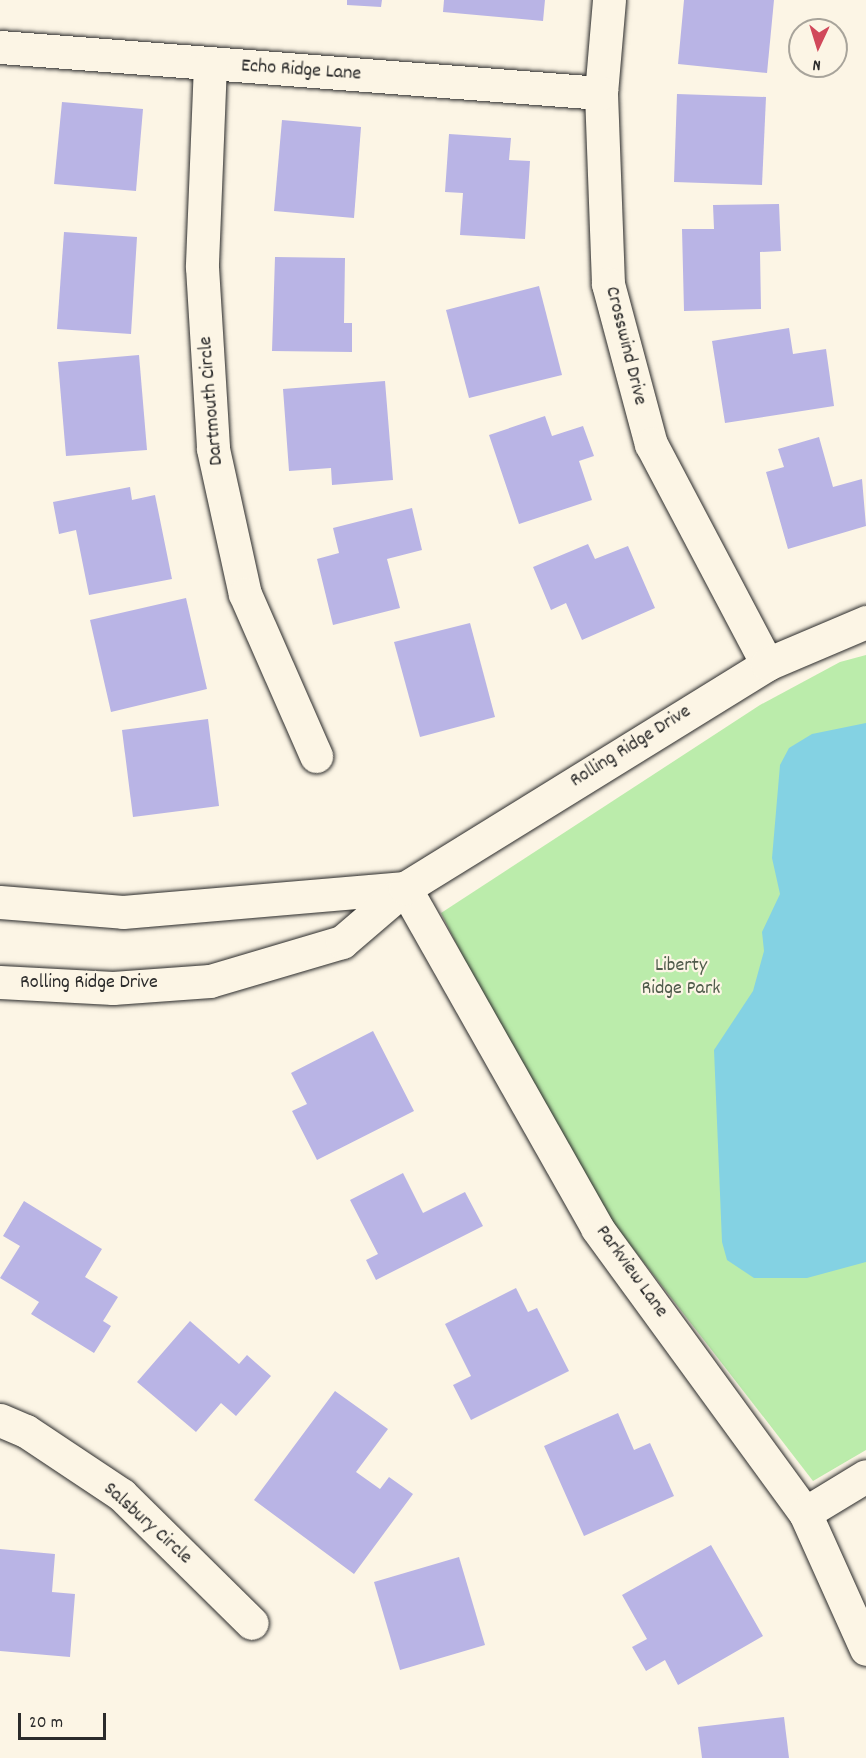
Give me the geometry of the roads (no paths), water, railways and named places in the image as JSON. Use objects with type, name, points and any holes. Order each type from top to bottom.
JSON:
[{"type":"street","name":"Crosswind Drive","points":[[609,0],[601,93],[608,284],[625,356],[651,444],[767,664]]},
{"type":"street","name":"Echo Ridge Lane","points":[[0,47],[601,93]]},
{"type":"street","name":"Dartmouth Circle","points":[[210,64],[202,267],[213,449],[245,594],[316,756]]},
{"type":"street","name":"Rolling Ridge Drive","points":[[0,982],[113,988],[210,981],[342,942],[405,888],[767,664],[866,622]]},
{"type":"street","name":"Rolling Ridge Drive","points":[[0,902],[123,912],[405,888]]},
{"type":"street","name":"Parkview Lane","points":[[405,888],[597,1228],[805,1513],[866,1649]]},
{"type":"street","name":"Salsbury Circle","points":[[0,1420],[26,1431],[122,1496],[252,1623]]},
{"type":"street","points":[[805,1513],[866,1476]]},
{"type":"water","points":[[866,723],[866,1262],[807,1278],[754,1278],[727,1260],[722,1242],[714,1050],[753,991],[764,951],[762,932],[780,894],[772,858],[780,765],[789,748],[812,734]]},
{"type":"park label","name":"Liberty Ridge Park","points":[[681,978]]}]
